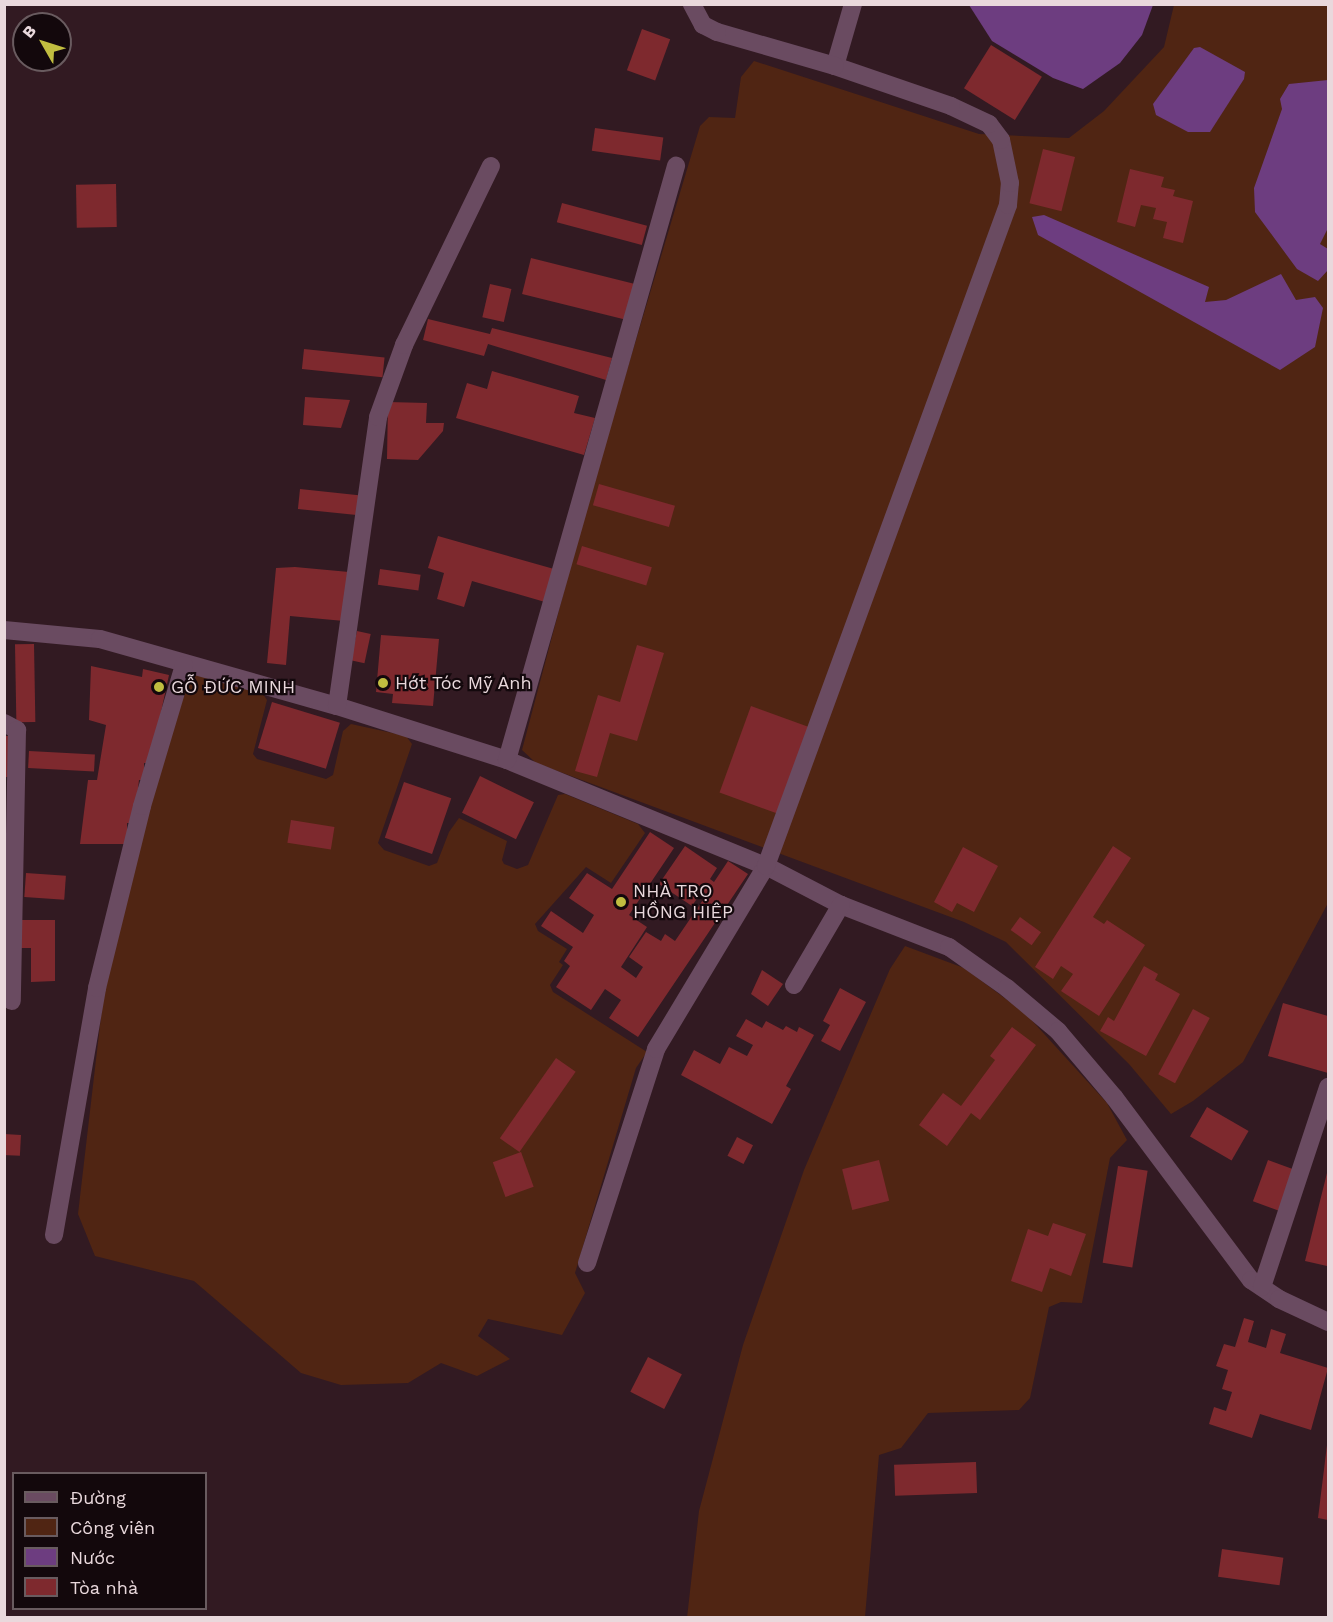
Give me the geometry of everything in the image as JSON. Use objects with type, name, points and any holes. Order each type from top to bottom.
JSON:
[{"type":"street","points":[[587,1263],[656,1049],[766,866],[883,537],[1008,205],[1010,183],[1001,140],[989,124],[951,106],[835,66],[717,32],[703,25],[692,4]]},
{"type":"street","points":[[835,66],[854,4]]},
{"type":"street","points":[[337,706],[378,417],[404,345],[491,166]]},
{"type":"street","points":[[507,760],[676,166]]},
{"type":"street","points":[[4,630],[100,639],[184,665],[337,706],[507,760],[766,866],[841,905],[949,947],[1044,1018],[1114,1097],[1232,1259],[1262,1287],[1329,1322]]},
{"type":"street","points":[[54,1235],[97,988],[142,806],[184,665]]},
{"type":"street","points":[[4,723],[17,730],[12,1001]]},
{"type":"street","points":[[794,985],[841,905]]},
{"type":"street","points":[[1262,1287],[1329,1087]]},
{"type":"green space","points":[[1174,5],[1328,5],[1328,903],[1243,1062],[1193,1101],[1171,1114],[1129,1064],[1006,942],[964,922],[536,763],[522,750],[589,497],[700,126],[709,117],[735,118],[741,77],[754,61],[979,134],[1069,138],[1104,111],[1164,47]]},
{"type":"green space","points":[[193,672],[263,694],[267,700],[253,754],[257,759],[326,779],[333,775],[343,731],[351,724],[406,736],[412,744],[378,843],[384,850],[429,866],[437,863],[449,832],[459,818],[507,841],[502,860],[504,864],[517,869],[528,865],[558,795],[565,794],[638,824],[645,833],[611,883],[586,867],[535,924],[538,931],[567,949],[559,962],[563,965],[550,985],[553,992],[647,1052],[636,1068],[575,1273],[585,1293],[562,1335],[488,1319],[478,1336],[510,1359],[477,1376],[441,1363],[408,1383],[341,1385],[301,1373],[194,1281],[95,1256],[78,1214],[104,991],[146,807],[185,675]]},
{"type":"green space","points":[[905,946],[964,968],[1026,1014],[1107,1103],[1127,1140],[1110,1158],[1082,1303],[1061,1302],[1049,1307],[1030,1398],[1019,1410],[928,1413],[901,1448],[879,1455],[865,1617],[687,1618],[699,1511],[743,1345],[804,1170],[890,969]]},
{"type":"water","points":[[969,5],[1153,5],[1142,35],[1120,63],[1083,89],[1053,78],[992,41]]},
{"type":"water","points":[[1200,47],[1245,72],[1244,79],[1210,132],[1188,132],[1156,115],[1153,104],[1194,48]]},
{"type":"water","points":[[1328,80],[1328,228],[1320,244],[1328,249],[1328,270],[1318,281],[1297,269],[1255,212],[1254,188],[1282,109],[1280,99],[1289,84]]},
{"type":"water","points":[[1044,215],[1209,287],[1205,302],[1226,300],[1281,274],[1296,300],[1315,297],[1323,308],[1315,347],[1280,370],[1038,235],[1032,217]]},
{"type":"building","points":[[642,29],[670,39],[655,81],[627,70]]},
{"type":"building","points":[[991,45],[1042,77],[1015,120],[964,88]]},
{"type":"building","points":[[595,128],[663,138],[660,160],[592,151]]},
{"type":"building","points":[[1043,149],[1075,157],[1061,211],[1029,203]]},
{"type":"building","points":[[1130,169],[1164,177],[1161,187],[1175,190],[1173,196],[1193,201],[1183,243],[1163,238],[1167,222],[1153,219],[1156,208],[1141,205],[1135,227],[1117,222]]},
{"type":"building","points":[[116,184],[117,227],[77,228],[76,185]]},
{"type":"building","points":[[562,203],[647,226],[642,245],[557,222]]},
{"type":"building","points":[[531,258],[634,284],[625,320],[522,294]]},
{"type":"building","points":[[490,284],[511,289],[504,322],[482,317]]},
{"type":"building","points":[[428,319],[490,334],[492,328],[612,358],[606,380],[488,344],[484,356],[423,340]]},
{"type":"building","points":[[304,349],[385,357],[382,377],[302,369]]},
{"type":"building","points":[[492,371],[579,396],[574,413],[595,418],[584,455],[456,418],[467,383],[487,389]]},
{"type":"building","points":[[305,397],[350,400],[341,428],[303,425]]},
{"type":"building","points":[[388,402],[427,403],[426,423],[444,423],[443,431],[418,460],[387,459]]},
{"type":"building","points":[[599,484],[675,506],[669,527],[593,505]]},
{"type":"building","points":[[300,489],[359,495],[357,515],[298,509]]},
{"type":"building","points":[[438,536],[554,569],[545,602],[472,581],[464,607],[437,599],[444,573],[428,568]]},
{"type":"building","points":[[582,546],[652,567],[646,586],[576,564]]},
{"type":"building","points":[[295,567],[349,572],[344,621],[290,616],[286,665],[267,663],[276,568]]},
{"type":"building","points":[[380,569],[421,575],[418,591],[378,585]]},
{"type":"building","points":[[357,631],[371,634],[364,663],[351,660]]},
{"type":"building","points":[[381,635],[439,639],[433,706],[392,703],[393,694],[376,692]]},
{"type":"building","points":[[15,644],[34,644],[35,722],[16,722]]},
{"type":"building","points":[[637,645],[664,653],[637,741],[610,733],[597,777],[575,771],[598,695],[620,702]]},
{"type":"building","points":[[91,666],[142,677],[143,669],[169,675],[150,763],[144,763],[144,780],[139,780],[134,823],[127,823],[127,844],[80,844],[88,780],[97,780],[106,725],[89,720]]},
{"type":"building","points":[[272,702],[340,723],[326,769],[258,748]]},
{"type":"building","points":[[751,706],[810,728],[779,814],[720,792]]},
{"type":"building","points":[[4,736],[8,736],[8,777],[4,777]]},
{"type":"building","points":[[29,751],[95,754],[94,771],[28,768]]},
{"type":"building","points":[[480,776],[534,802],[516,839],[462,813]]},
{"type":"building","points":[[404,782],[451,798],[432,854],[385,838]]},
{"type":"building","points":[[291,820],[334,827],[331,850],[287,843]]},
{"type":"building","points":[[650,832],[674,848],[629,915],[647,927],[621,967],[636,978],[643,967],[629,957],[646,932],[661,941],[665,934],[675,941],[705,897],[700,894],[692,906],[659,884],[685,846],[717,868],[710,879],[714,882],[728,861],[748,874],[638,1037],[609,1018],[621,1000],[605,989],[591,1010],[556,987],[570,966],[564,961],[573,947],[541,926],[551,911],[583,933],[594,915],[569,898],[587,873],[612,889]]},
{"type":"building","points":[[1113,846],[1131,858],[1093,917],[1104,924],[1107,920],[1145,945],[1099,1016],[1061,991],[1073,974],[1061,966],[1053,979],[1035,967]]},
{"type":"building","points":[[963,847],[998,866],[974,912],[957,903],[952,912],[934,902]]},
{"type":"building","points":[[26,873],[66,876],[64,900],[24,897]]},
{"type":"building","points":[[1020,917],[1041,932],[1032,945],[1011,930]]},
{"type":"building","points":[[20,920],[55,920],[55,981],[31,982],[31,948],[20,948]]},
{"type":"building","points":[[1144,966],[1158,974],[1155,980],[1180,994],[1146,1056],[1100,1031],[1108,1017],[1114,1021]]},
{"type":"building","points":[[762,970],[783,984],[768,1006],[751,994]]},
{"type":"building","points":[[840,988],[866,1002],[840,1051],[821,1041],[830,1025],[823,1021]]},
{"type":"building","points":[[1283,1003],[1328,1016],[1328,1073],[1268,1056]]},
{"type":"building","points":[[1193,1009],[1210,1018],[1175,1083],[1158,1074]]},
{"type":"building","points":[[746,1019],[762,1028],[766,1021],[783,1030],[786,1026],[797,1032],[799,1027],[814,1035],[786,1086],[791,1089],[772,1124],[681,1075],[694,1050],[720,1064],[729,1047],[747,1056],[753,1045],[736,1036]]},
{"type":"building","points":[[1012,1027],[1036,1045],[980,1120],[971,1113],[947,1146],[919,1125],[943,1093],[961,1106],[995,1060],[990,1056]]},
{"type":"building","points":[[556,1058],[576,1072],[519,1152],[500,1138]]},
{"type":"building","points":[[1207,1107],[1249,1131],[1232,1160],[1190,1136]]},
{"type":"building","points":[[4,1134],[21,1135],[20,1156],[4,1155]]},
{"type":"building","points":[[737,1137],[753,1145],[744,1164],[727,1156]]},
{"type":"building","points":[[521,1152],[534,1187],[505,1197],[493,1162]]},
{"type":"building","points":[[879,1160],[889,1201],[852,1210],[842,1169]]},
{"type":"building","points":[[1268,1160],[1298,1171],[1283,1212],[1253,1201]]},
{"type":"building","points":[[1118,1166],[1148,1171],[1132,1267],[1103,1263]]},
{"type":"building","points":[[1328,1169],[1328,1261],[1327,1266],[1305,1261]]},
{"type":"building","points":[[1053,1223],[1086,1234],[1071,1276],[1050,1268],[1042,1292],[1011,1281],[1028,1229],[1048,1236]]},
{"type":"building","points":[[1244,1318],[1254,1321],[1248,1342],[1266,1348],[1271,1329],[1286,1334],[1280,1353],[1328,1368],[1311,1430],[1260,1414],[1252,1438],[1209,1424],[1214,1407],[1226,1411],[1232,1392],[1222,1389],[1228,1370],[1216,1366],[1224,1344],[1235,1347]]},
{"type":"building","points":[[648,1357],[682,1374],[664,1409],[630,1392]]},
{"type":"building","points":[[1328,1445],[1328,1520],[1318,1518]]},
{"type":"building","points":[[976,1462],[977,1493],[895,1496],[894,1465]]},
{"type":"building","points":[[1222,1549],[1283,1558],[1279,1585],[1218,1577]]},
{"type":"place","name":"Hớt Tóc Mỹ Anh","points":[[383,683]]},
{"type":"place","name":"GỖ ĐỨC MINH","points":[[159,687]]},
{"type":"place","name":"NHÀ TRỌ HỒNG HIỆP","points":[[621,902]]}]
